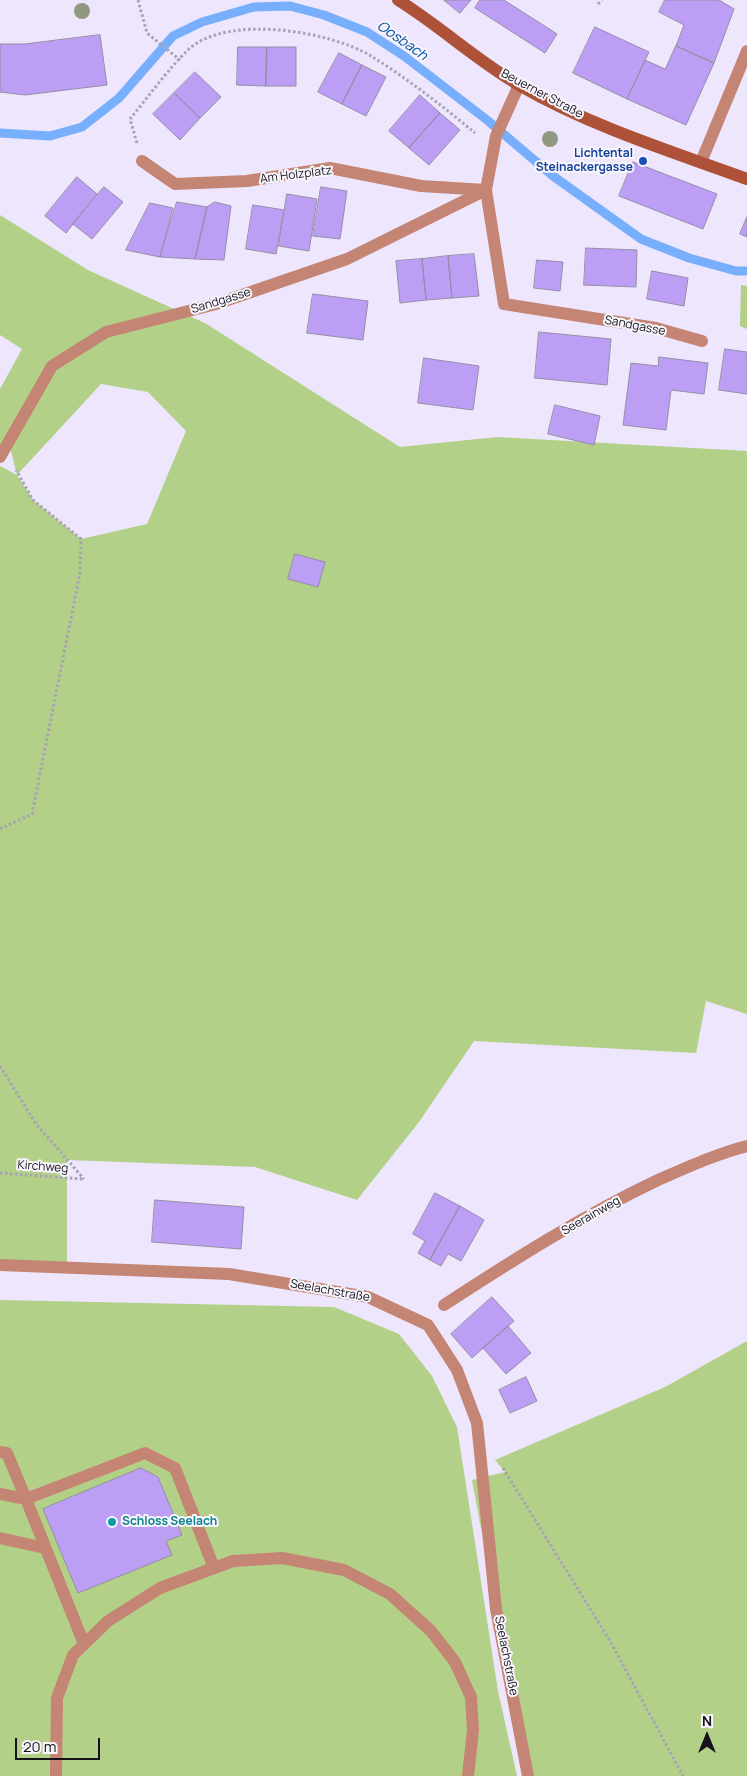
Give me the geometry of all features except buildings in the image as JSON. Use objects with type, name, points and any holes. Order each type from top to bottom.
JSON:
[{"type":"main road","name":"Beuerner Straße","points":[[398,0],[519,85],[574,112],[747,179]]},
{"type":"street","points":[[701,162],[747,51]]},
{"type":"street","name":"Sandgasse","points":[[519,85],[496,136],[486,190],[504,304],[656,328],[702,341]]},
{"type":"street","name":"Am Holzplatz","points":[[142,161],[175,184],[247,181],[330,168],[421,186],[486,190]]},
{"type":"street","name":"Sandgasse","points":[[0,457],[52,366],[106,332],[216,304],[347,258],[486,190]]},
{"type":"street","name":"Seerainweg","points":[[444,1305],[503,1267],[616,1200],[715,1154],[747,1146]]},
{"type":"street","name":"Seelachstraße","points":[[0,1265],[229,1274],[368,1296],[428,1325],[457,1370],[477,1422],[496,1609],[528,1776]]},
{"type":"street","points":[[0,1452],[7,1453],[84,1644]]},
{"type":"street","points":[[0,1494],[26,1499],[145,1453],[175,1468],[214,1568]]},
{"type":"street","points":[[0,1538],[45,1548]]},
{"type":"street","points":[[56,1776],[57,1698],[73,1655],[84,1644],[108,1621],[160,1588],[233,1561],[282,1558],[344,1570],[390,1594],[437,1639],[455,1662],[471,1697],[472,1730],[468,1776]]},
{"type":"path","points":[[138,0],[148,33],[180,60]]},
{"type":"path","points":[[598,4],[602,0]]},
{"type":"path","points":[[130,119],[189,49],[211,36],[260,28],[299,33],[338,42],[370,55],[466,126]]},
{"type":"path","points":[[0,829],[32,814],[80,573],[81,539],[33,500],[17,475],[8,442]]},
{"type":"path","name":"Kirchweg","points":[[0,1066],[36,1124],[84,1179],[0,1173]]},
{"type":"path","points":[[501,1466],[610,1641],[683,1776]]},
{"type":"green space","points":[[0,215],[88,270],[205,323],[400,447],[497,437],[747,451],[747,1014],[706,1001],[696,1053],[474,1041],[419,1122],[357,1200],[255,1167],[67,1160],[67,1268],[0,1262],[0,466],[17,475],[9,443],[0,457],[0,389],[22,349],[0,335]],"holes":[[[101,384],[148,392],[186,431],[147,524],[81,539],[33,500],[17,475]]]},
{"type":"green space","points":[[741,285],[747,286],[747,329],[740,326]]},
{"type":"green space","points":[[0,1300],[334,1307],[399,1334],[432,1376],[457,1427],[498,1691],[517,1776],[0,1776]]},
{"type":"green space","points":[[747,1341],[747,1776],[527,1776],[472,1480],[505,1472],[495,1460],[665,1387]]},
{"type":"waterway","name":"Oosbach","points":[[0,133],[50,136],[82,127],[119,98],[173,36],[202,22],[254,7],[290,6],[324,15],[367,32],[404,56],[487,120],[553,176],[641,239],[689,258],[736,271],[747,271]]},
{"type":"place","name":"Lichtental Steinackergasse","points":[[643,161]]},
{"type":"place","name":"Schloss Seelach","points":[[112,1522]]}]
